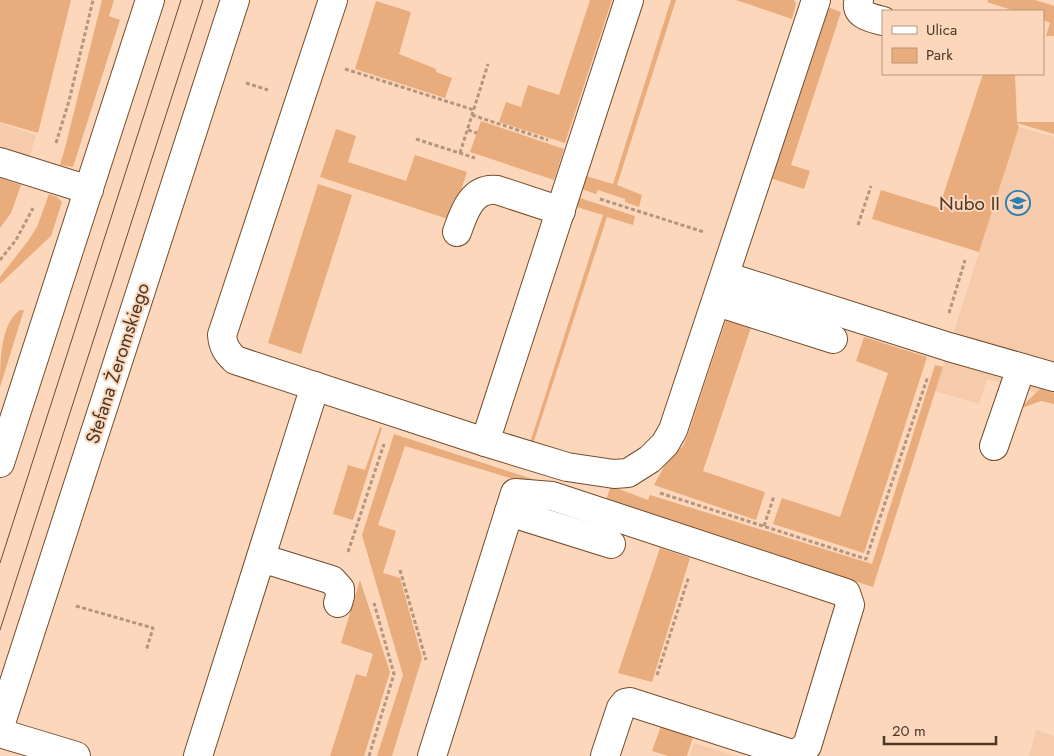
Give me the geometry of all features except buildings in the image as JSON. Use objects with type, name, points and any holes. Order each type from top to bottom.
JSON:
[{"type":"main road","points":[[0,463],[150,0]]},
{"type":"main road","name":"Stefana Żeromskiego","points":[[0,726],[234,0]]},
{"type":"main road","points":[[333,0],[222,335],[223,344],[228,353],[235,360],[485,442],[567,467],[614,474],[628,473],[637,468],[664,444],[673,430],[816,0]]},
{"type":"main road","points":[[485,442],[629,0]]},
{"type":"main road","points":[[859,0],[857,5],[859,11],[882,21]]},
{"type":"main road","points":[[0,162],[45,178],[89,190]]},
{"type":"main road","points":[[457,232],[464,210],[468,204],[483,191],[490,189],[561,211]]},
{"type":"main road","points":[[725,276],[1054,377]]},
{"type":"main road","points":[[717,302],[833,339]]},
{"type":"main road","points":[[994,446],[1021,368]]},
{"type":"main road","points":[[198,756],[315,386]]},
{"type":"main road","points":[[432,756],[515,493],[552,496],[846,593],[850,605],[806,746],[800,751],[792,754],[630,702],[625,703],[621,708],[605,756]]},
{"type":"main road","points":[[509,512],[611,544]]},
{"type":"main road","points":[[260,558],[332,580],[340,589],[338,603]]},
{"type":"main road","points":[[0,732],[76,756]]},
{"type":"path","points":[[0,260],[16,240],[29,219],[45,178],[69,102],[93,0]]},
{"type":"path","points":[[313,59],[474,110]]},
{"type":"path","points":[[460,153],[488,64]]},
{"type":"path","points":[[246,84],[260,88]]},
{"type":"path","points":[[472,115],[581,150]]},
{"type":"path","points":[[468,130],[476,133]]},
{"type":"path","points":[[858,225],[870,186]]},
{"type":"path","points":[[637,468],[651,490],[866,559],[966,260]]},
{"type":"path","points":[[764,526],[774,496]]},
{"type":"path","points":[[655,680],[699,545]]},
{"type":"path","points":[[400,570],[426,659],[425,664]]},
{"type":"path","points":[[76,606],[153,628],[146,651]]},
{"type":"shaded area","points":[[0,123],[36,135],[21,185],[0,178]]},
{"type":"shaded area","points":[[1019,127],[1054,137],[1054,398],[987,379],[979,404],[935,391]]},
{"type":"shaded area","points":[[1036,730],[1054,736],[1054,756],[1029,756]]},
{"type":"shaded area","points":[[694,743],[736,756],[690,756]]},
{"type":"green space","points":[[0,0],[71,0],[38,133],[0,122]]},
{"type":"green space","points":[[102,0],[114,0],[109,16],[120,20],[73,167],[60,165],[65,148]]},
{"type":"green space","points":[[590,0],[612,0],[565,143],[499,122],[506,102],[521,107],[528,85],[559,95]]},
{"type":"green space","points":[[671,0],[676,0],[617,185],[642,195],[639,207],[625,202],[625,199],[598,190],[596,194],[582,189],[586,176],[613,184]]},
{"type":"green space","points":[[736,0],[794,0],[796,4],[792,19]]},
{"type":"green space","points":[[988,0],[1035,0],[1054,6],[1054,36],[1046,36],[1050,23],[1044,20],[1044,10],[1012,10],[987,2]]},
{"type":"green space","points":[[376,1],[411,12],[399,54],[436,69],[436,72],[452,78],[445,98],[355,69]]},
{"type":"green space","points":[[830,8],[841,12],[791,165],[810,171],[804,189],[770,178],[827,9]]},
{"type":"green space","points":[[983,75],[1015,75],[1017,122],[1054,122],[1054,134],[1017,123],[1019,127],[979,252],[872,219],[881,190],[939,208]]},
{"type":"green space","points":[[481,121],[564,149],[554,180],[470,152]]},
{"type":"green space","points":[[336,129],[356,136],[348,162],[406,181],[415,155],[467,172],[451,220],[320,177]]},
{"type":"green space","points":[[0,178],[21,185],[11,213],[0,228]]},
{"type":"green space","points":[[318,184],[352,195],[301,354],[268,343]]},
{"type":"green space","points":[[49,194],[57,197],[62,202],[51,236],[0,284],[0,277],[37,227]]},
{"type":"green space","points":[[580,198],[635,216],[633,225],[607,217],[533,444],[530,443],[603,215],[577,207]]},
{"type":"green space","points":[[20,310],[24,310],[0,387],[2,345],[8,325],[13,316]]},
{"type":"green space","points":[[727,317],[751,327],[703,471],[765,492],[756,520],[654,485],[666,463],[683,446],[687,437]]},
{"type":"green space","points":[[864,337],[927,357],[864,553],[773,524],[782,498],[840,517],[888,373],[856,361]]},
{"type":"green space","points":[[935,365],[943,367],[873,587],[606,500],[611,486],[648,500],[650,495],[872,564]]},
{"type":"green space","points":[[1040,389],[1054,393],[1054,404],[1041,401],[1019,409]]},
{"type":"green space","points":[[380,427],[382,428],[353,520],[333,514],[348,465],[365,470]]},
{"type":"green space","points":[[394,434],[551,485],[533,485],[405,446],[378,525],[396,531],[383,573],[400,578],[422,658],[392,756],[377,756],[403,675],[362,535]]},
{"type":"green space","points":[[660,548],[690,558],[652,682],[618,673]]},
{"type":"green space","points":[[360,580],[390,672],[364,756],[330,756],[356,674],[366,677],[373,654],[341,643]]},
{"type":"green space","points":[[661,726],[693,737],[687,756],[668,756],[652,751]]},
{"type":"tram line","points":[[0,563],[181,0]]},
{"type":"tram line","points":[[0,630],[203,0]]},
{"type":"place","name":"Nubo II","points":[[1018,203]]}]
